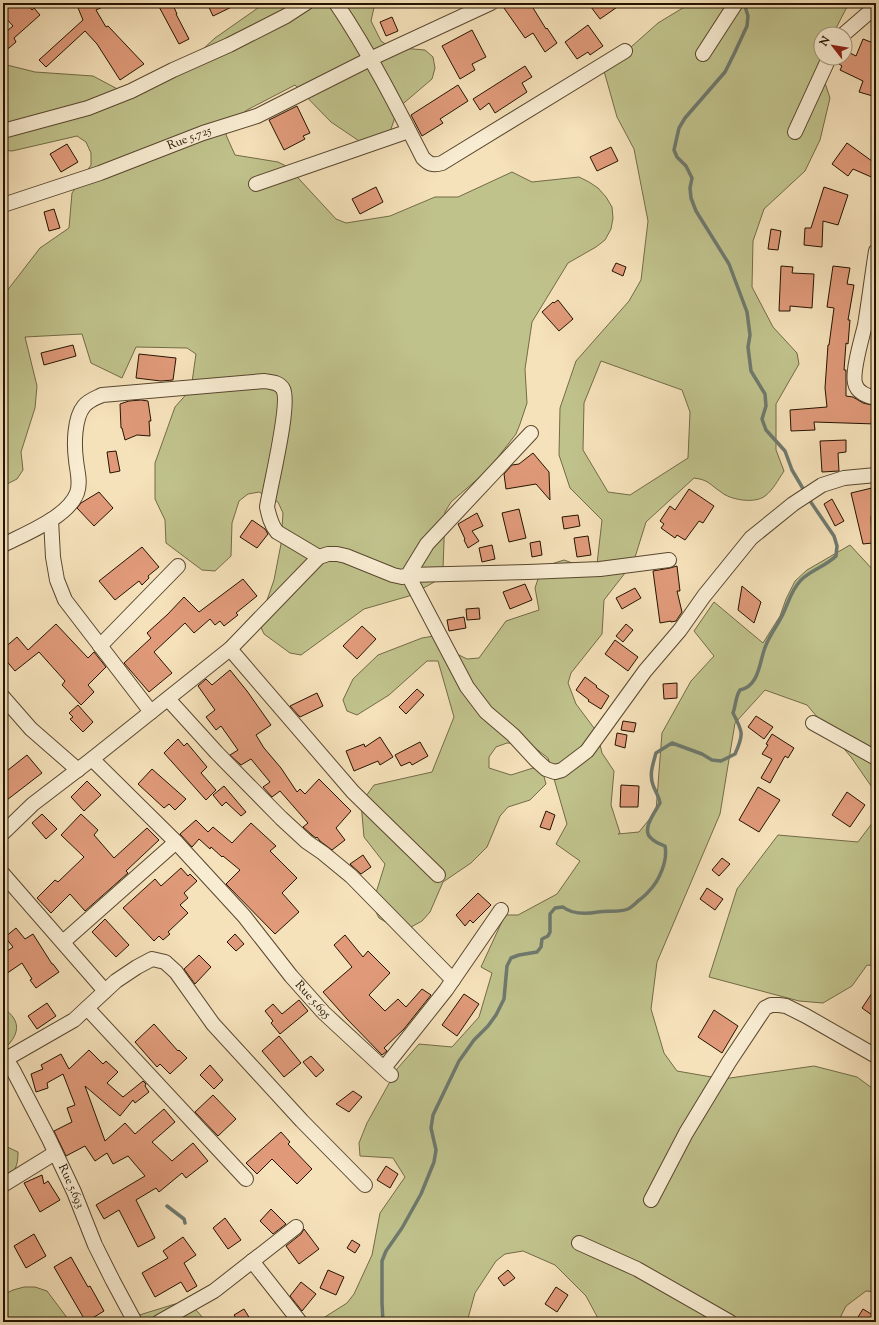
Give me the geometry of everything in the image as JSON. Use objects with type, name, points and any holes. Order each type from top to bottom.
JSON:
[{"type":"street","points":[[3,131],[88,108],[131,91],[229,45],[286,16],[306,3]]},
{"type":"street","points":[[336,3],[370,59],[423,158],[433,164],[442,163],[625,50]]},
{"type":"street","name":"Rue 5.725","points":[[3,205],[100,173],[203,133],[257,116],[370,59],[491,3]]},
{"type":"street","points":[[703,54],[736,3]]},
{"type":"street","points":[[853,26],[874,7]]},
{"type":"street","points":[[796,132],[825,66]]},
{"type":"street","points":[[256,184],[409,131]]},
{"type":"street","points":[[876,252],[865,323],[854,375],[855,384],[860,391],[865,395],[876,398]]},
{"type":"street","points":[[3,545],[51,520],[72,502],[77,494],[79,484],[76,459],[76,430],[78,416],[84,406],[91,400],[102,395],[268,382],[278,384],[283,390],[285,397],[283,421],[267,507],[269,518],[277,532],[319,557]]},
{"type":"street","points":[[408,574],[427,544],[531,433]]},
{"type":"street","points":[[408,574],[466,687],[486,712],[513,736],[536,760],[546,769],[555,772],[562,770],[587,751],[645,671],[680,630],[704,596],[751,538],[794,504],[822,485],[844,478],[876,475]]},
{"type":"street","points":[[51,520],[53,557],[57,580],[66,600],[151,712]]},
{"type":"street","points":[[3,833],[33,804],[230,649],[319,557],[328,554],[346,556],[393,575],[402,577],[408,574],[600,569],[669,560]]},
{"type":"street","points":[[100,646],[178,566]]},
{"type":"street","points":[[230,649],[353,792],[438,875]]},
{"type":"street","points":[[3,697],[31,729],[78,770]]},
{"type":"street","points":[[168,699],[217,753],[281,818],[307,842],[351,876],[453,980],[501,910]]},
{"type":"street","points":[[814,723],[876,758]]},
{"type":"street","name":"Rue 5.695","points":[[92,759],[176,842],[244,916],[300,987],[324,1013],[388,1072],[453,980]]},
{"type":"street","points":[[63,942],[176,842]]},
{"type":"street","points":[[3,874],[105,991]]},
{"type":"street","points":[[5,1057],[74,1020],[116,981],[136,967],[152,959],[165,962],[176,972],[213,1024],[365,1186]]},
{"type":"street","points":[[651,1200],[686,1133],[764,1008],[779,1004],[786,1006],[876,1056]]},
{"type":"street","points":[[87,1008],[246,1179]]},
{"type":"street","name":"Rue 5.693","points":[[5,1057],[55,1153],[74,1192],[95,1245],[135,1322]]},
{"type":"street","points":[[3,1185],[55,1153]]},
{"type":"street","points":[[159,1322],[214,1291],[296,1227]]},
{"type":"street","points":[[579,1243],[637,1269],[730,1322]]},
{"type":"street","points":[[252,1261],[300,1322]]},
{"type":"green space","points":[[265,3],[375,3],[371,21],[381,41],[390,47],[425,50],[433,57],[435,68],[432,79],[398,108],[388,138],[368,147],[331,122],[295,85],[247,110],[229,125],[226,135],[235,155],[278,162],[288,167],[336,219],[346,223],[390,216],[435,197],[458,197],[512,172],[532,182],[579,177],[598,188],[606,197],[612,207],[613,218],[611,229],[605,240],[568,263],[532,322],[525,369],[527,403],[520,424],[516,434],[488,470],[451,502],[445,512],[443,570],[438,580],[409,596],[364,609],[301,655],[290,653],[264,634],[259,623],[274,580],[281,544],[283,513],[278,502],[259,492],[248,494],[239,501],[232,523],[231,556],[215,571],[202,570],[166,543],[165,520],[155,499],[155,463],[175,407],[191,389],[196,354],[187,348],[136,347],[122,378],[91,363],[82,334],[25,337],[37,386],[35,408],[21,452],[23,470],[17,479],[3,486],[3,296],[40,248],[69,228],[72,193],[91,165],[91,153],[86,142],[77,136],[12,151],[3,150],[3,64],[35,72],[93,76],[125,93],[146,92],[173,70],[190,61],[215,38]]},
{"type":"green space","points":[[691,3],[849,3],[837,26],[813,26],[813,66],[824,66],[823,77],[830,98],[820,140],[805,171],[764,209],[753,241],[752,287],[773,327],[797,353],[799,364],[776,404],[776,450],[784,471],[768,494],[755,500],[743,500],[730,497],[706,481],[694,478],[646,522],[632,564],[604,600],[602,634],[571,673],[568,683],[576,704],[597,732],[602,753],[614,771],[611,805],[620,833],[618,834],[639,832],[656,811],[662,733],[691,681],[714,656],[694,631],[714,602],[763,643],[780,616],[795,581],[807,570],[850,545],[876,572],[876,793],[851,757],[807,705],[765,690],[735,723],[720,814],[657,962],[651,1009],[664,1053],[677,1071],[723,1079],[814,1066],[857,1077],[876,1091],[876,1292],[866,1291],[846,1306],[838,1322],[600,1322],[586,1296],[555,1265],[523,1251],[505,1254],[496,1261],[475,1293],[467,1322],[317,1322],[347,1303],[354,1294],[372,1255],[380,1213],[405,1177],[393,1158],[360,1156],[359,1143],[367,1123],[397,1069],[419,1044],[452,1047],[479,1017],[492,973],[481,967],[505,915],[518,915],[557,894],[580,861],[556,844],[567,824],[548,758],[530,744],[507,743],[496,747],[489,757],[489,768],[511,775],[533,768],[543,773],[546,784],[530,800],[508,807],[500,816],[487,847],[471,863],[443,882],[430,912],[422,921],[411,927],[400,927],[389,924],[379,918],[374,908],[375,896],[385,864],[364,837],[361,803],[374,785],[432,772],[454,717],[438,661],[427,661],[389,695],[357,715],[347,711],[343,700],[353,679],[378,655],[422,638],[434,636],[457,654],[467,659],[479,658],[506,621],[539,610],[535,588],[542,567],[564,560],[586,568],[597,564],[602,520],[570,488],[559,455],[560,408],[576,361],[629,301],[641,280],[648,221],[634,149],[617,117],[604,71],[658,23]],"holes":[[[601,361],[682,390],[690,412],[688,458],[630,495],[608,492],[583,450],[584,403]]]},
{"type":"green space","points":[[876,818],[876,966],[867,965],[852,986],[823,1003],[799,1001],[709,977],[737,889],[778,835],[858,842]]},
{"type":"green space","points":[[3,1008],[14,1018],[16,1029],[13,1039],[3,1050]]},
{"type":"green space","points":[[3,1145],[18,1152],[15,1169],[3,1182]]},
{"type":"green space","points":[[24,1287],[35,1287],[47,1291],[68,1319],[74,1322],[3,1322],[3,1295]]},
{"type":"green space","points":[[175,1304],[186,1305],[194,1308],[206,1322],[84,1322],[120,1321]]},
{"type":"building","points":[[6,3],[26,3],[32,10],[34,8],[40,15],[14,38],[16,42],[3,53],[3,26],[7,31],[13,26],[3,15],[3,6]]},
{"type":"building","points":[[76,3],[112,3],[96,10],[106,27],[108,26],[144,64],[120,80],[97,44],[85,31],[46,67],[39,60],[83,20]]},
{"type":"building","points":[[157,3],[172,3],[189,39],[179,44]]},
{"type":"building","points":[[207,3],[240,3],[213,16]]},
{"type":"building","points":[[512,3],[530,3],[546,29],[547,28],[557,43],[545,52],[533,33],[525,38],[504,8]]},
{"type":"building","points":[[588,3],[623,3],[600,19]]},
{"type":"building","points":[[392,17],[398,31],[386,36],[380,22]]},
{"type":"building","points":[[588,25],[603,46],[590,55],[588,52],[577,59],[565,42]]},
{"type":"building","points":[[472,30],[486,57],[472,64],[475,70],[460,79],[442,46]]},
{"type":"building","points":[[863,39],[876,44],[876,97],[859,92],[863,81],[840,70],[842,66],[853,66],[853,54],[856,56]]},
{"type":"building","points":[[525,66],[532,77],[522,83],[527,92],[495,113],[489,103],[480,110],[473,99]]},
{"type":"building","points":[[458,85],[468,101],[440,119],[443,123],[422,136],[411,115]]},
{"type":"building","points":[[297,106],[310,133],[303,136],[305,139],[284,150],[269,120]]},
{"type":"building","points":[[847,143],[876,164],[876,179],[853,169],[848,176],[832,164]]},
{"type":"building","points":[[67,144],[78,162],[61,172],[50,154]]},
{"type":"building","points":[[611,147],[618,161],[597,171],[590,157]]},
{"type":"building","points":[[376,187],[383,202],[360,214],[352,199]]},
{"type":"building","points":[[824,187],[848,195],[838,225],[823,221],[822,247],[804,245],[805,228],[811,228]]},
{"type":"building","points":[[54,209],[60,228],[49,231],[44,212]]},
{"type":"building","points":[[771,229],[781,231],[778,250],[768,249]]},
{"type":"building","points":[[616,263],[626,267],[623,276],[612,271]]},
{"type":"building","points":[[781,266],[793,267],[792,273],[814,274],[812,308],[790,306],[790,311],[779,311]]},
{"type":"building","points":[[833,266],[850,268],[847,284],[854,285],[848,320],[850,320],[848,344],[846,343],[844,370],[846,370],[846,396],[853,397],[863,403],[876,406],[876,424],[814,422],[815,430],[791,431],[790,410],[827,407],[825,388],[828,345],[834,308],[827,307]]},
{"type":"building","points":[[558,300],[573,319],[559,331],[542,312],[553,302],[554,303]]},
{"type":"building","points":[[73,345],[76,356],[44,365],[41,353]]},
{"type":"building","points":[[139,354],[176,358],[173,380],[161,381],[136,378]]},
{"type":"building","points":[[129,401],[148,401],[151,421],[149,421],[150,436],[137,435],[125,440],[121,428],[120,404]]},
{"type":"building","points":[[846,440],[846,452],[838,453],[839,471],[822,472],[820,441]]},
{"type":"building","points":[[116,451],[120,471],[110,473],[107,452]]},
{"type":"building","points":[[533,453],[549,472],[550,500],[536,484],[506,489],[504,474],[512,465],[519,464]]},
{"type":"building","points":[[876,487],[876,515],[871,516],[872,543],[863,544],[851,493]]},
{"type":"building","points":[[689,489],[714,506],[703,523],[699,521],[685,540],[677,535],[675,538],[661,528],[664,524],[660,521],[670,506],[675,510]]},
{"type":"building","points":[[99,492],[113,508],[94,526],[77,508],[81,503]]},
{"type":"building","points":[[832,499],[844,521],[835,526],[824,504]]},
{"type":"building","points":[[519,509],[526,538],[509,542],[502,513]]},
{"type":"building","points":[[477,513],[483,526],[472,531],[479,541],[468,548],[458,524]]},
{"type":"building","points":[[578,515],[580,526],[564,529],[562,517]]},
{"type":"building","points":[[252,520],[265,529],[268,534],[257,548],[240,537]]},
{"type":"building","points":[[588,536],[591,555],[577,557],[574,538]]},
{"type":"building","points":[[540,541],[542,555],[532,557],[530,543]]},
{"type":"building","points":[[492,545],[495,559],[482,562],[479,548]]},
{"type":"building","points":[[142,547],[159,567],[148,576],[149,578],[142,585],[139,581],[115,600],[99,581]]},
{"type":"building","points":[[677,566],[680,591],[677,591],[682,612],[676,621],[660,623],[653,571]]},
{"type":"building","points":[[243,579],[257,596],[236,613],[238,615],[224,626],[220,621],[215,625],[210,619],[194,633],[185,623],[154,652],[172,673],[149,692],[124,663],[151,638],[147,633],[184,597],[199,612]]},
{"type":"building","points":[[525,584],[532,600],[510,609],[503,592]]},
{"type":"building","points":[[742,586],[761,602],[754,623],[738,610]]},
{"type":"building","points":[[635,588],[641,598],[622,609],[616,598]]},
{"type":"building","points":[[479,608],[480,619],[467,620],[466,609]]},
{"type":"building","points":[[464,617],[466,628],[449,631],[447,620]]},
{"type":"building","points":[[56,624],[88,658],[94,652],[106,667],[88,685],[94,692],[81,705],[62,685],[65,681],[39,652],[15,671],[3,657],[3,649],[17,637],[28,650]]},
{"type":"building","points":[[626,624],[633,630],[623,642],[616,636]]},
{"type":"building","points":[[362,626],[376,639],[357,659],[343,646]]},
{"type":"building","points":[[615,640],[638,657],[628,671],[605,654]]},
{"type":"building","points":[[230,670],[271,725],[256,735],[297,792],[300,789],[305,794],[319,779],[351,811],[336,828],[345,840],[332,850],[303,827],[308,823],[280,791],[272,797],[263,787],[270,782],[251,759],[241,765],[230,755],[238,750],[221,726],[216,730],[206,717],[215,710],[198,686],[206,679],[212,685]]},
{"type":"building","points":[[585,677],[609,696],[601,709],[588,701],[589,700],[576,690]]},
{"type":"building","points":[[677,683],[677,698],[664,699],[663,684]]},
{"type":"building","points":[[417,689],[424,695],[406,714],[399,707]]},
{"type":"building","points":[[317,693],[323,706],[300,717],[290,706]]},
{"type":"building","points":[[78,705],[93,722],[83,732],[70,719],[73,717],[69,713]]},
{"type":"building","points":[[756,716],[773,727],[764,739],[748,727]]},
{"type":"building","points":[[623,721],[636,723],[634,732],[621,730]]},
{"type":"building","points":[[617,733],[627,735],[625,748],[615,745]]},
{"type":"building","points":[[772,734],[794,748],[788,758],[785,756],[770,783],[761,778],[772,759],[762,754],[768,745],[766,744]]},
{"type":"building","points":[[380,737],[393,757],[380,765],[378,761],[354,771],[346,751],[364,744],[365,747]]},
{"type":"building","points":[[178,739],[184,746],[187,743],[207,767],[201,773],[216,790],[206,800],[164,753]]},
{"type":"building","points":[[420,742],[428,756],[412,765],[410,762],[401,766],[395,755]]},
{"type":"building","points":[[27,755],[42,773],[3,803],[3,774]]},
{"type":"building","points":[[152,769],[186,799],[175,810],[169,804],[164,808],[138,784]]},
{"type":"building","points":[[87,781],[101,795],[84,811],[71,797]]},
{"type":"building","points":[[621,785],[639,786],[638,807],[620,807]]},
{"type":"building","points":[[224,786],[246,812],[241,816],[226,802],[222,806],[213,795]]},
{"type":"building","points":[[758,787],[780,800],[759,832],[739,820]]},
{"type":"building","points":[[847,792],[865,805],[850,827],[832,815]]},
{"type":"building","points":[[546,811],[555,815],[550,830],[540,827]]},
{"type":"building","points":[[42,814],[57,829],[46,839],[32,823]]},
{"type":"building","points":[[81,814],[98,830],[94,835],[114,858],[147,828],[159,840],[126,871],[128,873],[85,911],[70,894],[51,913],[37,898],[55,880],[58,882],[84,857],[61,835]]},
{"type":"building","points":[[196,820],[208,832],[213,827],[232,843],[251,823],[276,846],[270,851],[297,878],[282,893],[299,912],[275,934],[226,884],[240,870],[211,847],[210,849],[199,839],[192,847],[180,834]]},
{"type":"building","points":[[363,855],[371,867],[361,874],[350,864]]},
{"type":"building","points":[[722,858],[730,864],[719,876],[712,870]]},
{"type":"building","points":[[181,868],[188,876],[190,874],[197,881],[184,893],[188,898],[180,905],[188,913],[168,932],[170,934],[163,940],[159,936],[154,941],[123,908],[155,879],[161,886]]},
{"type":"building","points":[[707,888],[723,899],[715,910],[700,899]]},
{"type":"building","points":[[478,893],[491,905],[473,923],[470,920],[465,926],[456,915]]},
{"type":"building","points":[[105,919],[129,945],[116,957],[92,932]]},
{"type":"building","points":[[16,928],[25,939],[33,934],[52,964],[59,972],[36,988],[30,980],[32,979],[22,963],[3,976],[3,954],[13,947],[5,937]]},
{"type":"building","points":[[235,934],[244,944],[236,951],[227,942]]},
{"type":"building","points":[[345,935],[363,957],[368,951],[390,973],[369,995],[385,1011],[398,999],[406,1007],[422,989],[431,995],[404,1029],[384,1048],[387,1051],[382,1055],[323,992],[352,967],[334,945]]},
{"type":"building","points":[[199,955],[211,967],[195,984],[184,969]]},
{"type":"building","points":[[876,987],[876,1018],[862,1008]]},
{"type":"building","points":[[464,994],[479,1004],[457,1036],[442,1025]]},
{"type":"building","points":[[299,1000],[308,1011],[280,1034],[271,1023],[273,1021],[265,1011],[273,1004],[282,1014]]},
{"type":"building","points":[[47,1003],[56,1016],[37,1029],[28,1016]]},
{"type":"building","points":[[714,1010],[738,1026],[722,1053],[698,1037]]},
{"type":"building","points":[[154,1024],[178,1051],[179,1050],[187,1058],[170,1074],[160,1064],[157,1067],[135,1042]]},
{"type":"building","points":[[279,1036],[301,1063],[284,1077],[262,1051]]},
{"type":"building","points":[[89,1050],[103,1064],[106,1061],[118,1072],[107,1083],[123,1097],[143,1081],[149,1092],[135,1103],[133,1100],[120,1116],[85,1086],[105,1141],[125,1123],[135,1134],[164,1109],[175,1122],[152,1142],[172,1161],[193,1143],[208,1161],[186,1178],[182,1173],[159,1192],[156,1188],[136,1200],[155,1238],[138,1247],[119,1210],[104,1219],[96,1205],[145,1176],[128,1156],[113,1164],[107,1153],[95,1161],[85,1146],[66,1156],[54,1131],[72,1122],[67,1108],[75,1105],[63,1074],[47,1083],[48,1088],[36,1092],[31,1074],[43,1069],[41,1065],[61,1054],[69,1069]]},
{"type":"building","points":[[311,1056],[324,1070],[316,1077],[303,1062]]},
{"type":"building","points":[[210,1065],[223,1080],[214,1089],[200,1075]]},
{"type":"building","points":[[353,1091],[362,1097],[349,1112],[336,1104]]},
{"type":"building","points":[[213,1095],[236,1119],[218,1136],[195,1112]]},
{"type":"building","points":[[281,1132],[290,1142],[288,1144],[312,1169],[297,1184],[272,1159],[257,1174],[246,1163]]},
{"type":"building","points":[[386,1166],[398,1174],[390,1188],[377,1180]]},
{"type":"building","points":[[42,1175],[44,1184],[48,1181],[60,1200],[40,1212],[24,1183]]},
{"type":"building","points":[[271,1209],[286,1224],[273,1234],[260,1221]]},
{"type":"building","points":[[225,1218],[241,1240],[228,1249],[213,1228]]},
{"type":"building","points":[[304,1229],[319,1249],[299,1264],[286,1246],[301,1234]]},
{"type":"building","points":[[34,1234],[46,1256],[26,1268],[14,1246]]},
{"type":"building","points":[[183,1237],[196,1255],[184,1263],[197,1286],[187,1292],[181,1282],[155,1297],[142,1273],[168,1258],[163,1251]]},
{"type":"building","points":[[352,1240],[360,1245],[355,1253],[347,1248]]},
{"type":"building","points":[[71,1257],[104,1311],[86,1322],[54,1267]]},
{"type":"building","points":[[328,1270],[344,1277],[336,1295],[320,1288]]},
{"type":"building","points":[[508,1270],[515,1278],[504,1286],[498,1278]]},
{"type":"building","points":[[301,1282],[316,1294],[302,1311],[290,1296]]},
{"type":"building","points":[[556,1287],[568,1295],[557,1312],[545,1304]]},
{"type":"building","points":[[244,1309],[252,1322],[239,1322],[234,1315]]},
{"type":"building","points":[[863,1309],[876,1317],[876,1322],[855,1322]]},
{"type":"waterway","points":[[744,3],[748,16],[747,26],[734,54],[725,72],[685,118],[679,128],[674,150],[677,157],[686,166],[692,178],[690,188],[691,198],[696,211],[729,264],[747,312],[750,335],[748,347],[751,371],[765,394],[766,406],[762,419],[766,430],[785,451],[792,470],[805,492]]},
{"type":"waterway","points":[[383,1322],[382,1261],[386,1251],[402,1228],[421,1194],[434,1162],[436,1150],[431,1128],[433,1115],[459,1061],[474,1040],[488,1026],[496,1015],[504,999],[507,966],[511,958],[537,952],[541,947],[542,939],[548,936],[550,932],[550,914],[555,908],[563,907],[576,913],[624,910],[631,907],[653,887],[662,870],[666,852],[665,846],[652,839],[648,835],[647,830],[652,816],[660,803],[651,777],[656,753],[672,743],[702,754],[712,760],[721,761],[735,754],[741,737],[739,725],[733,713],[738,693],[740,690],[747,688],[752,684],[758,672],[768,641],[798,584],[809,573],[828,563],[836,556],[837,546],[834,536],[808,498]]},
{"type":"waterway","points":[[167,1206],[184,1219],[185,1223]]}]
